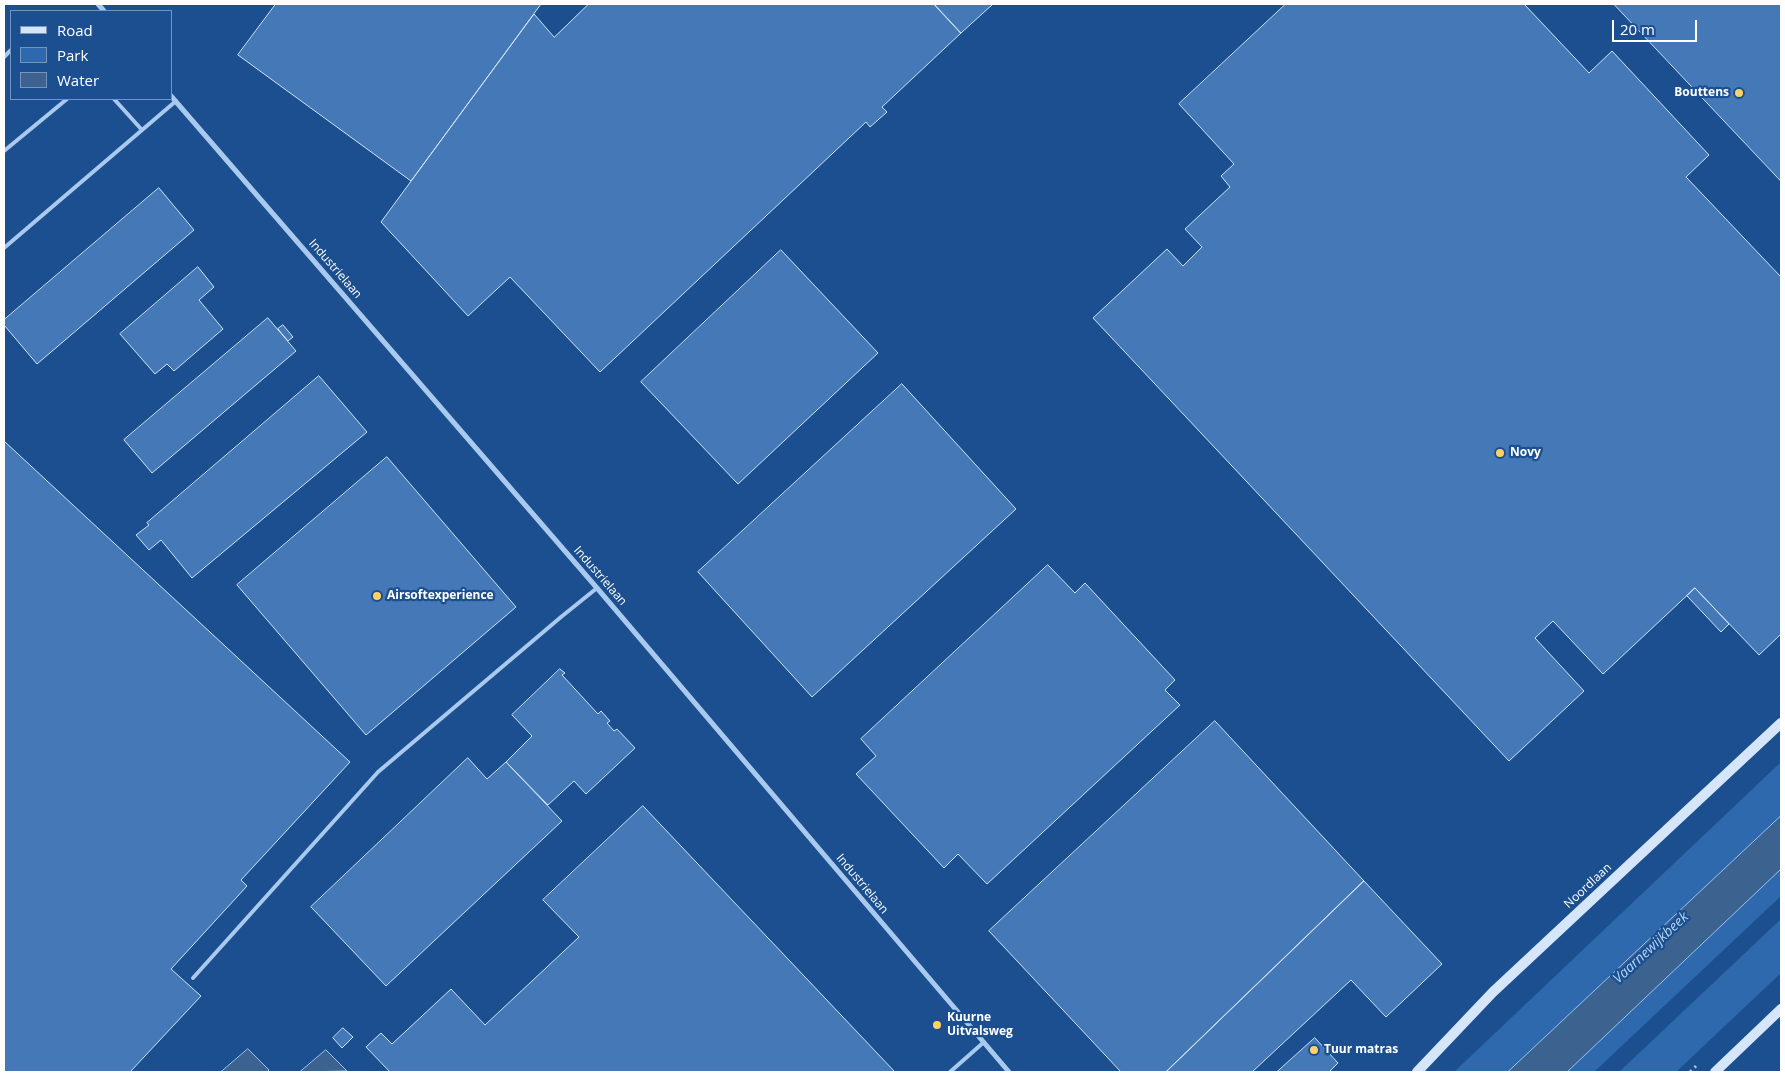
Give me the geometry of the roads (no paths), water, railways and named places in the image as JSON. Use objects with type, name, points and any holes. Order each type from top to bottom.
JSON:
[{"type":"street","name":"Industrielaan","points":[[172,97],[597,588],[1009,1072]]},
{"type":"street","name":"Noordlaan","points":[[1417,1072],[1493,992],[1781,723]]},
{"type":"street","points":[[1715,1072],[1781,1009]]},
{"type":"lane","points":[[4,151],[66,100]]},
{"type":"lane","points":[[115,100],[142,130]]},
{"type":"lane","points":[[4,248],[176,101]]},
{"type":"lane","points":[[194,978],[378,772],[597,588]]},
{"type":"lane","points":[[950,1072],[984,1042]]},
{"type":"water","name":"Vaarnewijkbeek","points":[[1781,816],[1781,869],[1567,1072],[1508,1072]]},
{"type":"water","points":[[248,1049],[269,1070],[267,1072],[221,1072]]},
{"type":"water","points":[[326,1050],[347,1071],[300,1072]]},
{"type":"place","name":"Bouttens","points":[[1739,93]]},
{"type":"place","name":"Novy","points":[[1500,453]]},
{"type":"place","name":"Airsoftexperience","points":[[377,596]]},
{"type":"place","name":"Kuurne Uitvalsweg","points":[[937,1025]]},
{"type":"place","name":"Tuur matras","points":[[1314,1050]]}]
